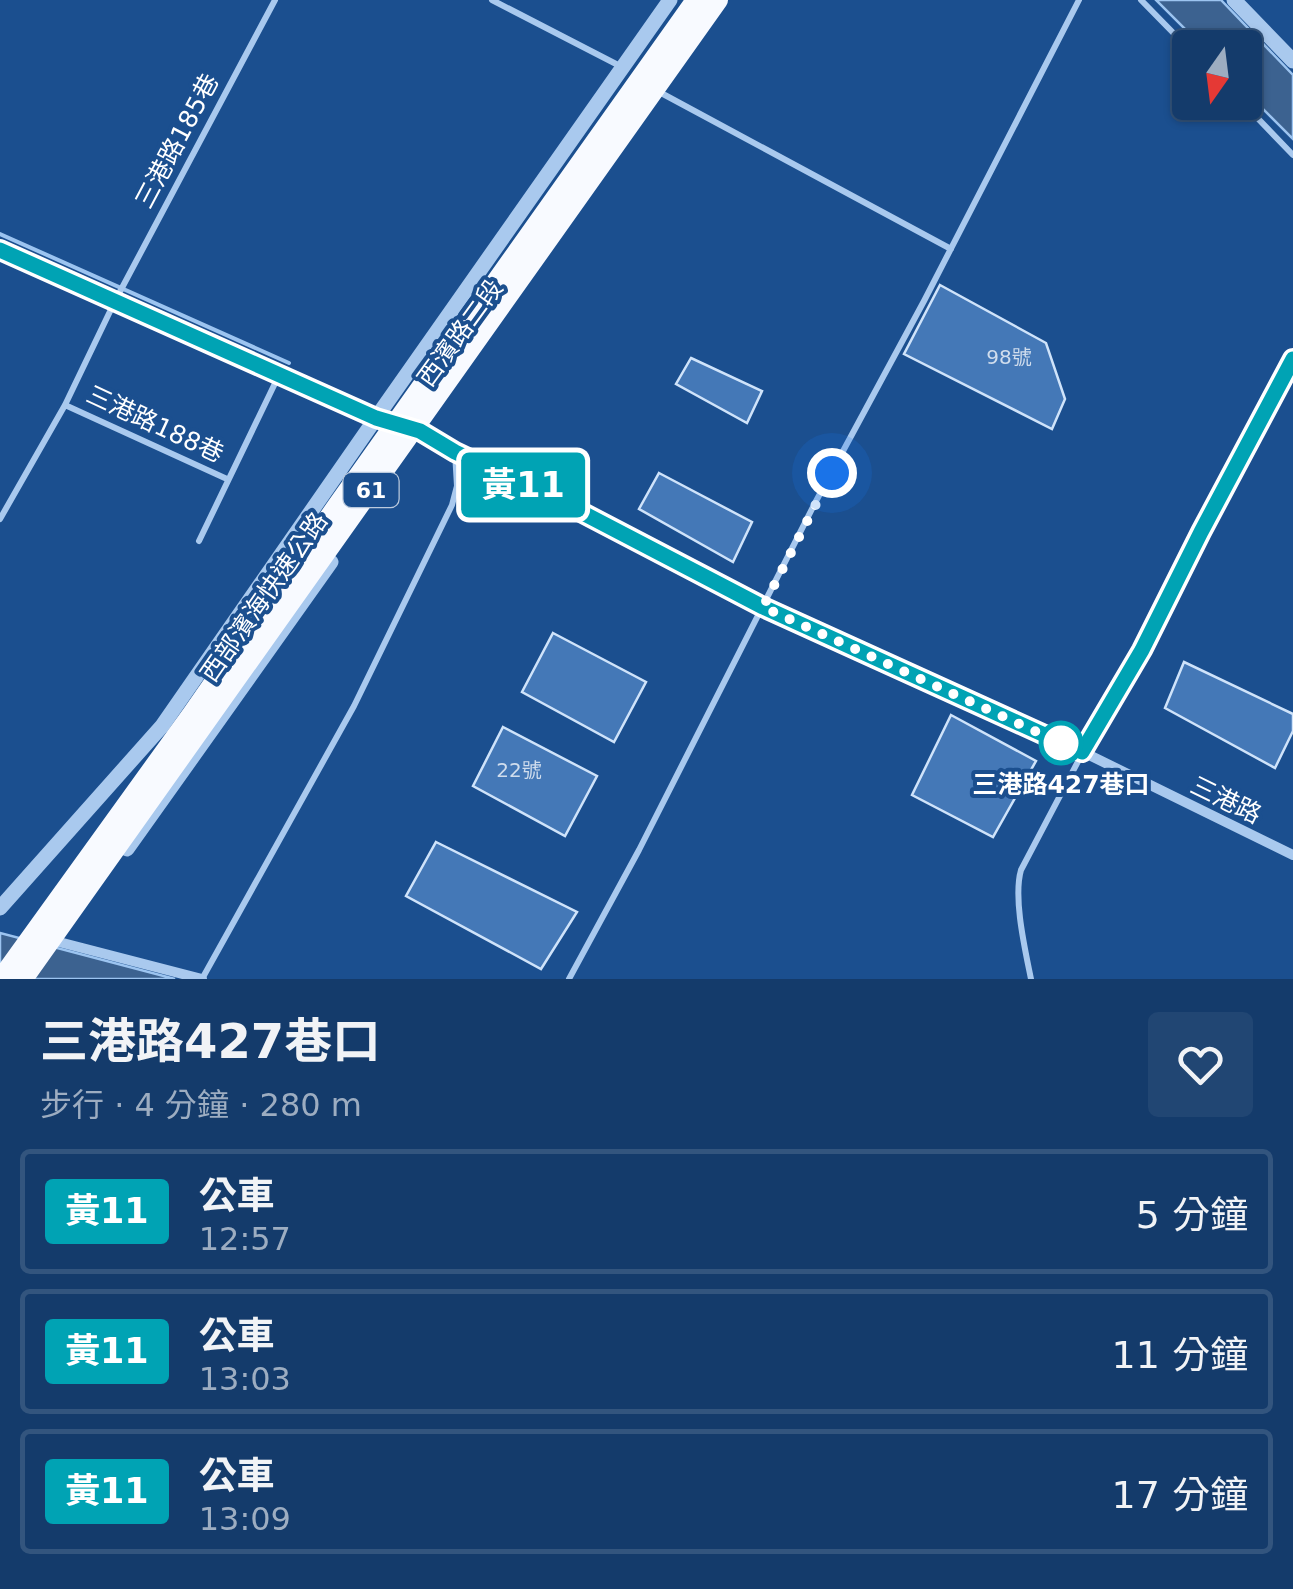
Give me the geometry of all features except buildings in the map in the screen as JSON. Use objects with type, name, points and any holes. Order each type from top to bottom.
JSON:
[{"type":"highway","name":"西部濱海快速公路","points":[[1,979],[696,0]]},
{"type":"highway","name":"西部濱海快速公路","points":[[23,979],[718,0]]},
{"type":"street","name":"西濱路二段","points":[[0,908],[162,726],[670,0]]},
{"type":"street","name":"西濱路二段","points":[[32,979],[269,652],[420,431],[730,0]]},
{"type":"street","points":[[1234,0],[1293,60]]},
{"type":"street","points":[[622,67],[662,94]]},
{"type":"street","name":"三港路","points":[[0,250],[376,418],[420,431],[763,607],[1082,752],[1293,855]]},
{"type":"street","points":[[59,942],[202,979]]},
{"type":"lane","name":"三港路185巷","points":[[0,519],[66,405],[114,301],[275,0]]},
{"type":"lane","points":[[492,0],[622,67]]},
{"type":"lane","points":[[570,979],[1079,0]]},
{"type":"lane","points":[[1140,0],[1172,32]]},
{"type":"lane","points":[[662,94],[950,250]]},
{"type":"lane","points":[[1260,120],[1293,154]]},
{"type":"lane","points":[[1031,979],[1017,882],[1021,870],[1082,752],[1142,650],[1293,359]]},
{"type":"lane","name":"三港路188巷","points":[[199,541],[280,375]]},
{"type":"lane","name":"三港路188巷","points":[[66,405],[228,479]]},
{"type":"lane","points":[[202,979],[354,706],[452,505],[457,486],[455,452]]},
{"type":"water","points":[[1156,0],[1221,0],[1250,30],[1186,30]]},
{"type":"water","points":[[1262,43],[1293,75],[1293,139],[1262,108]]},
{"type":"water","points":[[0,933],[175,979],[0,979]]},
{"type":"waterway","points":[[0,234],[289,363]]},
{"type":"bus line","name":"黃11","points":[[0,250],[376,418],[420,431],[763,607],[1082,752],[1142,650],[1293,359]]},
{"type":"place","name":"三港路427巷口","points":[[1061,743]]},
{"type":"route","points":[[832,473],[763,607],[1061,743]]}]
